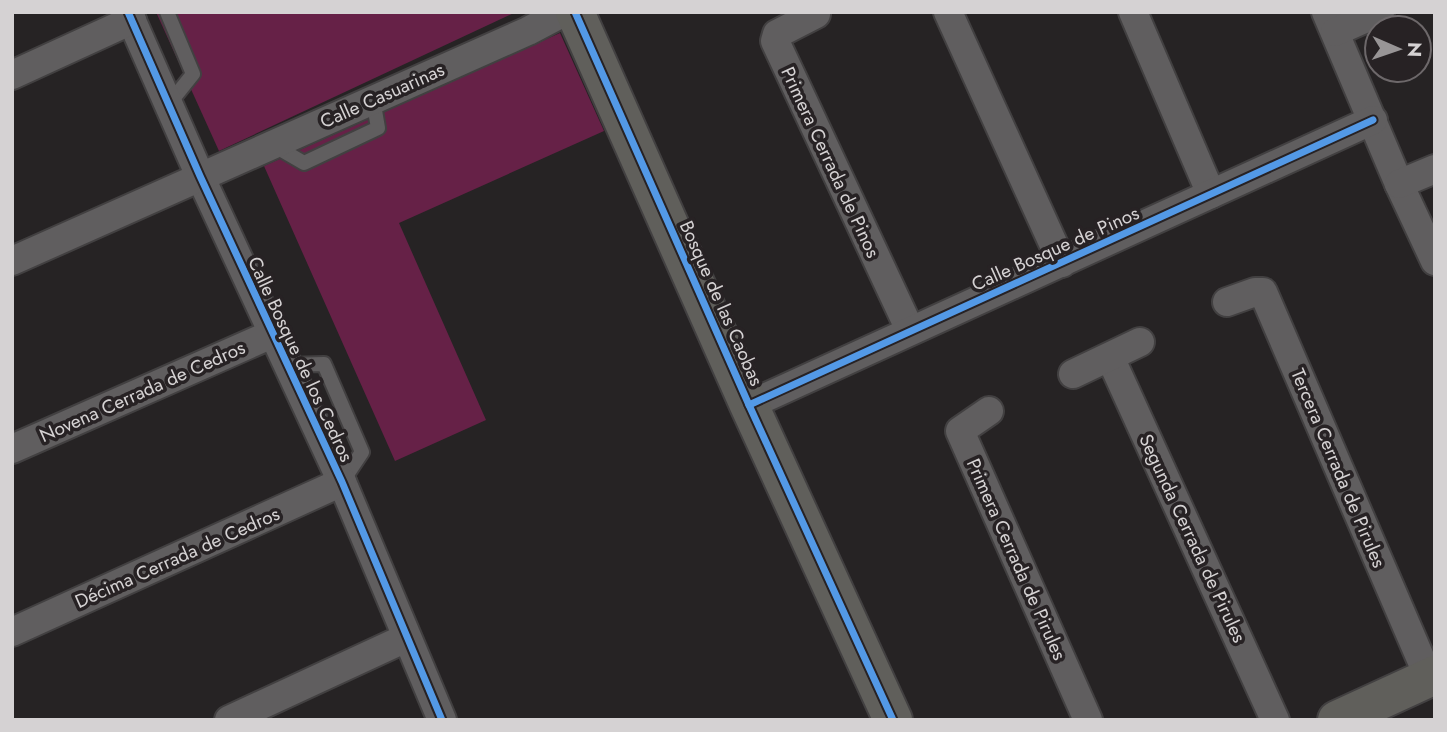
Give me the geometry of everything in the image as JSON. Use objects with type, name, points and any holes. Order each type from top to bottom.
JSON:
[{"type":"street","name":"Calle Casuarinas","points":[[12,261],[528,31],[564,12]]},
{"type":"street","name":"Bosque de las Caobas","points":[[575,12],[749,405],[893,720]]},
{"type":"street","points":[[948,12],[1062,263]]},
{"type":"street","points":[[1133,12],[1211,194]]},
{"type":"street","points":[[1380,12],[1330,22],[1435,261]]},
{"type":"street","name":"Primera Cerrada de Pinos","points":[[816,14],[777,34],[775,41],[910,330]]},
{"type":"street","name":"Calle Bosque de los Cedros","points":[[130,16],[200,176],[342,482],[442,720]]},
{"type":"street","points":[[12,75],[130,16]]},
{"type":"street","name":"Calle Bosque de Pinos","points":[[749,405],[1373,120]]},
{"type":"street","points":[[1399,184],[1435,169]]},
{"type":"street","name":"Tercera Cerrada de Pirules","points":[[1227,302],[1255,292],[1263,292],[1432,677]]},
{"type":"street","name":"Novena Cerrada de Cedros","points":[[12,449],[272,334]]},
{"type":"street","points":[[1073,374],[1140,342]]},
{"type":"street","name":"Segunda Cerrada de Pirules","points":[[1110,357],[1275,720]]},
{"type":"street","name":"Primera Cerrada de Pirules","points":[[989,411],[960,430],[1088,720]]},
{"type":"street","name":"Décima Cerrada de Cedros","points":[[12,632],[342,482]]},
{"type":"street","points":[[239,718],[406,638]]},
{"type":"street","points":[[1355,716],[1432,677]]},
{"type":"lane","points":[[166,12],[193,74],[169,104]]},
{"type":"shaded area","points":[[156,12],[516,12],[219,151]]},
{"type":"shaded area","points":[[560,33],[604,131],[399,223],[486,420],[395,461],[264,166]]},
{"type":"cycle path","points":[[128,12],[200,176],[342,482],[442,720]]},
{"type":"cycle path","points":[[575,12],[749,405],[893,720]]},
{"type":"cycle path","points":[[749,405],[1373,120]]}]
